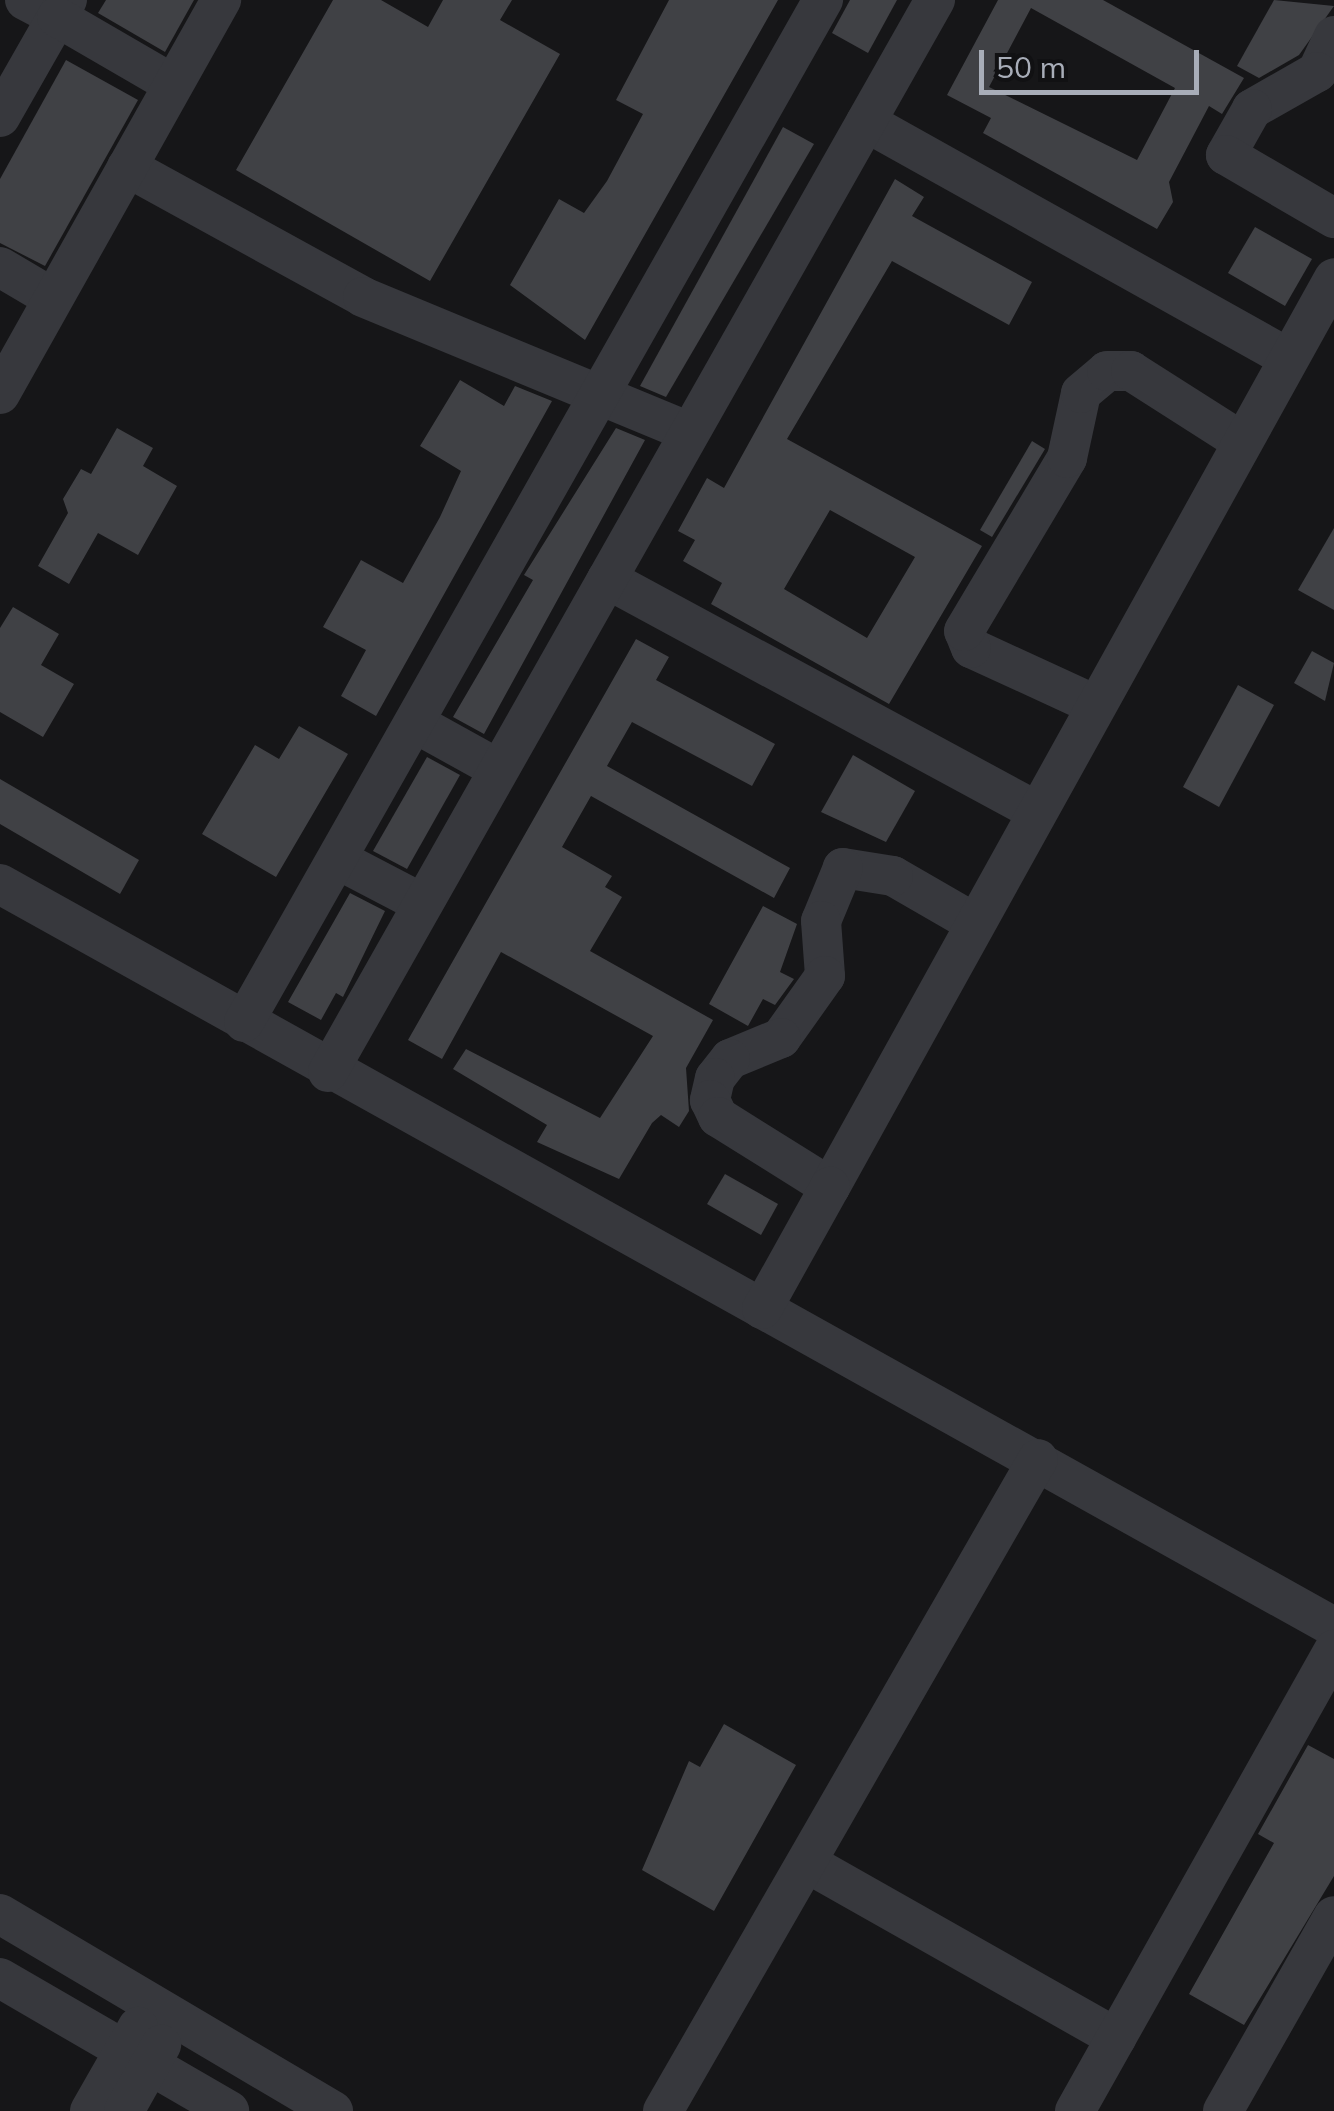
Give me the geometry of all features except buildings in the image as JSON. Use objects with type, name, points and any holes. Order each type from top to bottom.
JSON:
[{"type":"lane","points":[[0,394],[171,83],[221,0]]},
{"type":"lane","points":[[244,1022],[822,0]]},
{"type":"lane","points":[[328,1072],[935,0]]},
{"type":"lane","points":[[0,116],[50,6],[171,83]]},
{"type":"lane","points":[[1334,36],[1316,72],[1252,109],[1226,156],[1334,218]]},
{"type":"lane","points":[[866,122],[1287,357]]},
{"type":"lane","points":[[126,167],[364,297],[689,432]]},
{"type":"lane","points":[[0,267],[51,297]]},
{"type":"lane","points":[[762,1310],[1032,809],[1334,278]]},
{"type":"lane","points":[[1093,704],[971,648],[964,632],[1067,458],[1080,392],[1107,371],[1130,372],[1241,442]]},
{"type":"lane","points":[[607,579],[1032,809]]},
{"type":"lane","points":[[415,723],[498,770]]},
{"type":"lane","points":[[337,859],[421,903]]},
{"type":"lane","points":[[830,1188],[718,1117],[710,1100],[715,1078],[730,1059],[782,1038],[806,1010],[825,976],[821,921],[843,868],[892,876],[971,921]]},
{"type":"lane","points":[[0,884],[328,1072],[1038,1459],[1334,1627]]},
{"type":"lane","points":[[663,2111],[809,1864],[1038,1459]]},
{"type":"lane","points":[[1075,2111],[1334,1650]]},
{"type":"lane","points":[[809,1864],[1116,2038]]},
{"type":"lane","points":[[0,1914],[333,2111]]},
{"type":"lane","points":[[1223,2111],[1334,1916]]},
{"type":"lane","points":[[0,1978],[229,2111]]},
{"type":"lane","points":[[90,2111],[137,2058],[163,2011]]},
{"type":"lane","points":[[124,2111],[137,2058]]}]
